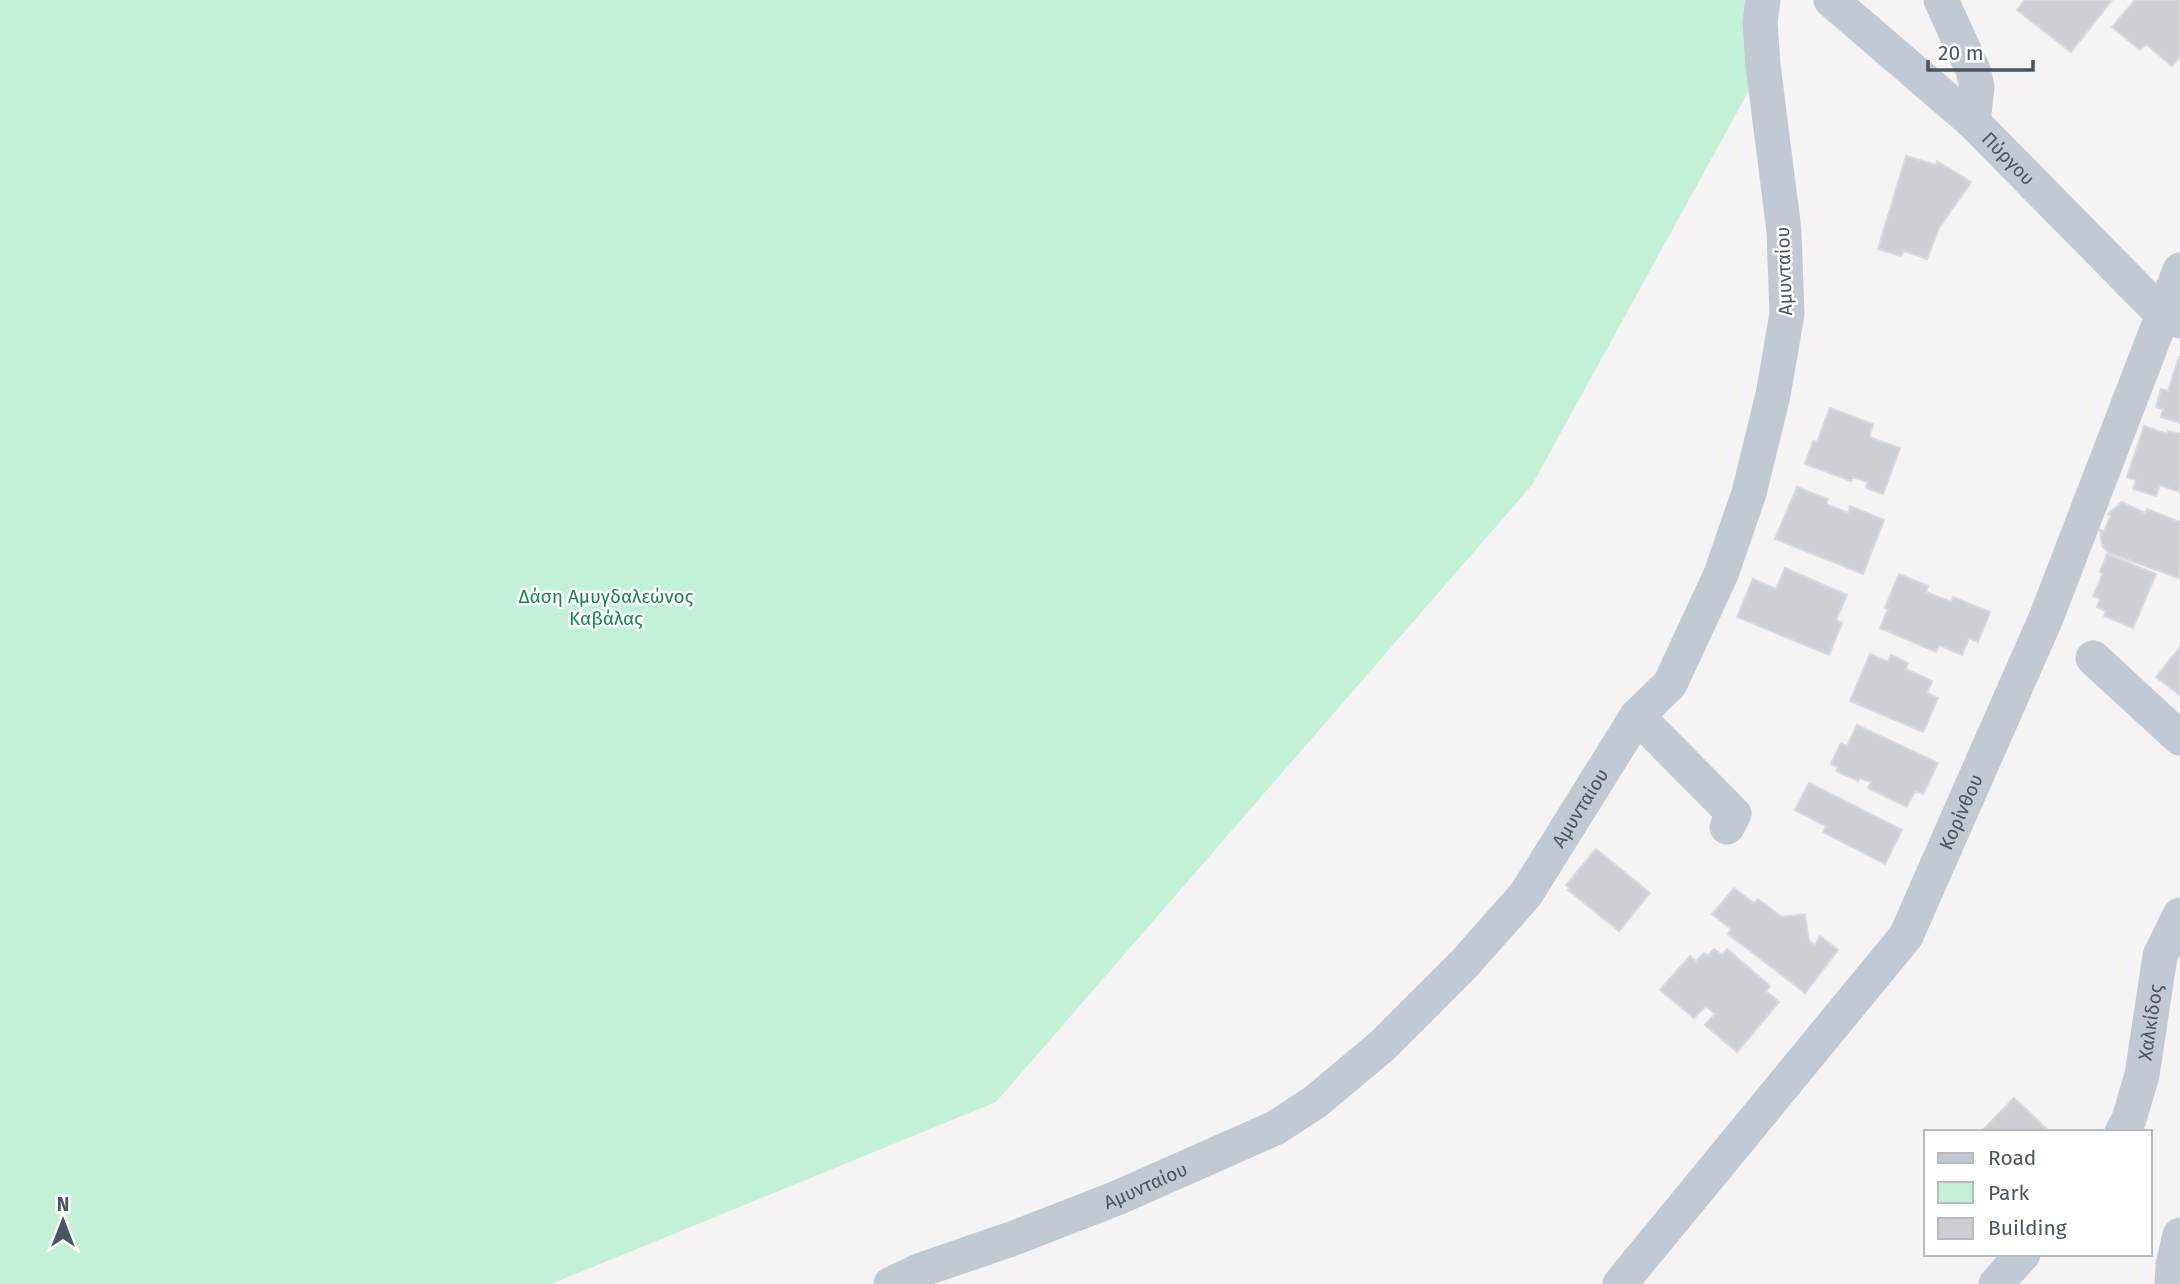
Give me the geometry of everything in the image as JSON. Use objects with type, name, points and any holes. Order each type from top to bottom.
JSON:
[{"type":"street","name":"Αμυνταίου","points":[[891,1284],[921,1270],[1117,1198],[1275,1128],[1315,1102],[1382,1046],[1464,964],[1526,894],[1637,716],[1670,684],[1721,574],[1749,493],[1773,395],[1787,314],[1784,231],[1763,65],[1760,22],[1763,0]]},
{"type":"street","name":"Πύργου","points":[[1831,0],[1973,122],[2171,317]]},
{"type":"street","points":[[1941,0],[1973,70],[1976,87],[1973,122]]},
{"type":"street","name":"Κορίνθου","points":[[1620,1284],[1906,936],[2046,618],[2171,317],[2180,270]]},
{"type":"street","points":[[2093,658],[2180,738]]},
{"type":"street","points":[[1637,716],[1734,814],[1727,827]]},
{"type":"street","name":"Χαλκίδος","points":[[2123,1130],[2142,1075],[2160,956],[2180,915]]},
{"type":"street","points":[[2172,1284],[2180,1235]]},
{"type":"street","points":[[1996,1284],[2021,1256]]},
{"type":"green space","name":"Δάση Αμυγδαλεώνος Καβάλας","points":[[0,0],[1772,0],[1763,65],[1532,485],[996,1102],[551,1284],[0,1284]]},
{"type":"building","points":[[2025,0],[2112,0],[2071,52],[2017,10]]},
{"type":"building","points":[[2135,0],[2180,0],[2180,57],[2172,66],[2146,44],[2140,50],[2112,27]]},
{"type":"building","points":[[1906,156],[1936,165],[1937,161],[1971,182],[1939,228],[1927,259],[1904,251],[1901,256],[1878,249]]},
{"type":"building","points":[[2179,357],[2180,423],[2161,417],[2163,409],[2156,407],[2161,389],[2168,391]]},
{"type":"building","points":[[1830,408],[1873,424],[1869,437],[1900,448],[1883,494],[1866,488],[1868,482],[1853,477],[1851,481],[1805,464]]},
{"type":"building","points":[[2144,426],[2167,434],[2168,431],[2180,434],[2180,492],[2160,485],[2156,496],[2133,489],[2136,480],[2127,477]]},
{"type":"building","points":[[1797,487],[1828,499],[1826,504],[1848,513],[1850,506],[1884,520],[1863,574],[1775,539]]},
{"type":"building","points":[[2122,502],[2145,513],[2147,509],[2180,522],[2179,578],[2109,553],[2102,546],[2100,530],[2104,531],[2111,516],[2108,514]]},
{"type":"building","points":[[2107,554],[2156,574],[2133,628],[2104,616],[2106,611],[2097,607],[2100,599],[2093,596],[2103,574],[2100,572]]},
{"type":"building","points":[[1785,568],[1847,595],[1836,620],[1842,623],[1829,655],[1737,617],[1753,579],[1776,589]]},
{"type":"building","points":[[1899,574],[1928,586],[1926,592],[1951,602],[1953,597],[1990,612],[1978,642],[1969,638],[1962,655],[1939,645],[1936,652],[1880,628]]},
{"type":"building","points":[[2180,647],[2180,695],[2156,677]]},
{"type":"building","points":[[1870,654],[1888,662],[1891,655],[1908,663],[1906,669],[1932,681],[1927,693],[1938,698],[1923,732],[1850,701]]},
{"type":"building","points":[[1857,725],[1938,763],[1923,794],[1915,791],[1907,807],[1868,788],[1871,782],[1860,778],[1858,781],[1836,771],[1838,767],[1831,764],[1841,743],[1847,746]]},
{"type":"building","points":[[1809,783],[1902,830],[1885,864],[1823,832],[1826,826],[1795,810]]},
{"type":"building","points":[[1596,849],[1650,893],[1619,931],[1568,890],[1570,888],[1566,885]]},
{"type":"building","points":[[1734,888],[1754,903],[1758,899],[1782,917],[1805,914],[1809,941],[1815,945],[1820,936],[1838,950],[1805,993],[1728,934],[1731,929],[1712,914]]},
{"type":"building","points":[[1714,949],[1722,955],[1727,949],[1770,986],[1766,991],[1779,1002],[1737,1052],[1705,1025],[1715,1014],[1706,1006],[1694,1018],[1660,990],[1690,956],[1696,961],[1704,953],[1708,956]]},
{"type":"building","points":[[2014,1098],[2048,1130],[1983,1130]]}]
